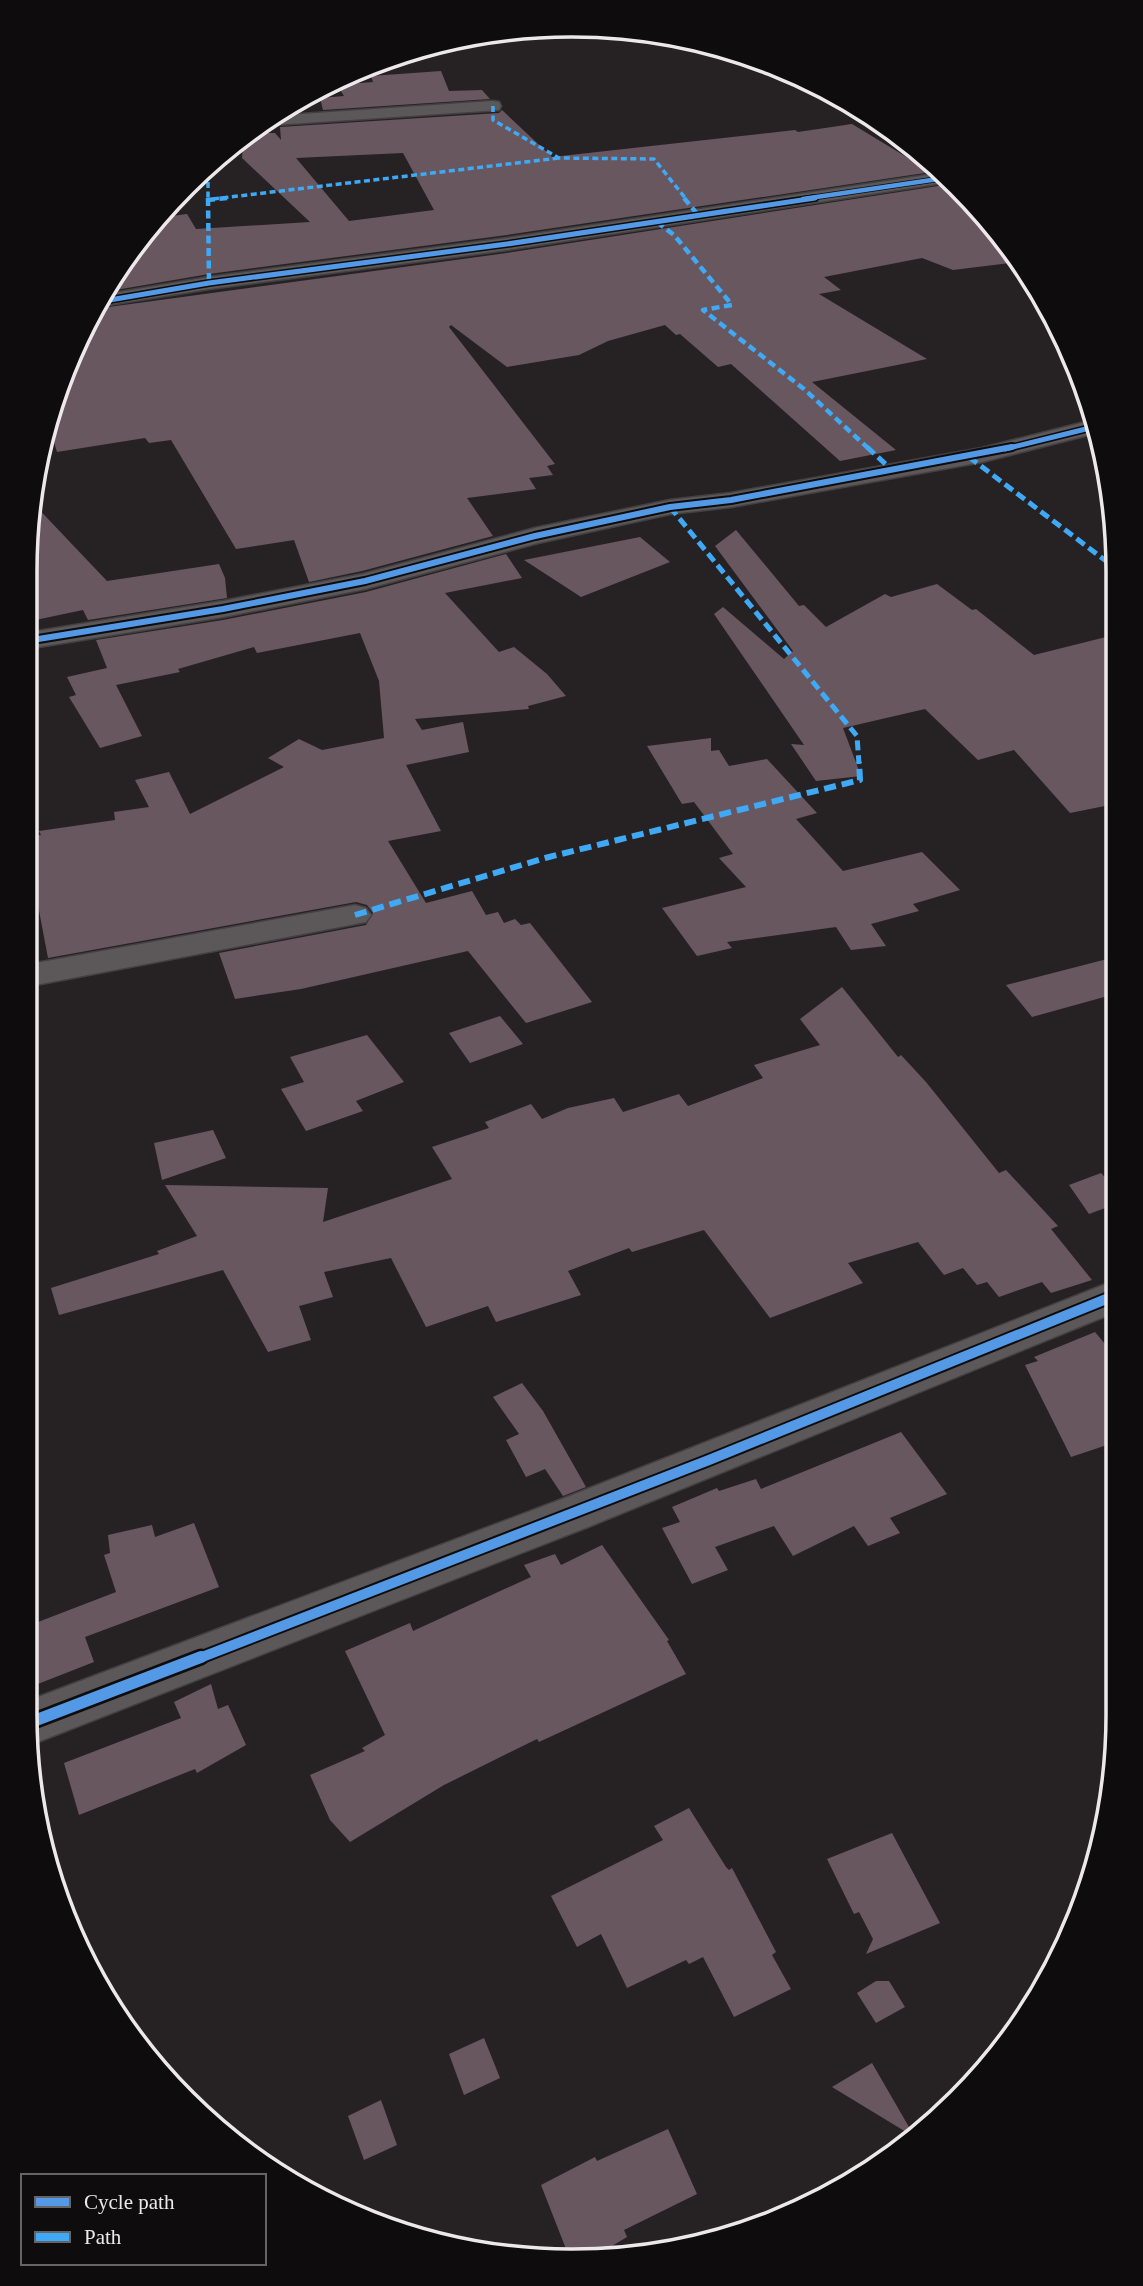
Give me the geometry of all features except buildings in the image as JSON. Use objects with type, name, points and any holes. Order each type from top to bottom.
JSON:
[{"type":"street","points":[[284,121],[493,106]]},
{"type":"street","points":[[111,300],[209,283],[520,242],[935,179]]},
{"type":"street","points":[[37,639],[223,609],[365,581],[535,536],[670,507],[731,500],[982,455],[1087,429]]},
{"type":"street","points":[[37,974],[355,915]]},
{"type":"street","points":[[37,1720],[401,1580],[977,1353],[1106,1299]]},
{"type":"marked path","points":[[493,106],[493,120],[559,158],[654,159],[699,216]]},
{"type":"marked path","points":[[207,200],[559,158]]},
{"type":"marked path","points":[[208,179],[209,283]]},
{"type":"marked path","points":[[657,222],[674,235],[732,305],[703,310],[804,389],[893,471]]},
{"type":"marked path","points":[[969,457],[1106,561]]},
{"type":"marked path","points":[[355,915],[545,858],[860,780],[857,736],[670,507]]},
{"type":"cycle path","points":[[111,300],[209,283],[507,244],[935,179]]},
{"type":"cycle path","points":[[37,639],[223,609],[365,581],[535,536],[670,507],[731,500],[982,455],[1087,429]]},
{"type":"cycle path","points":[[37,1720],[709,1460],[1106,1299]]}]
